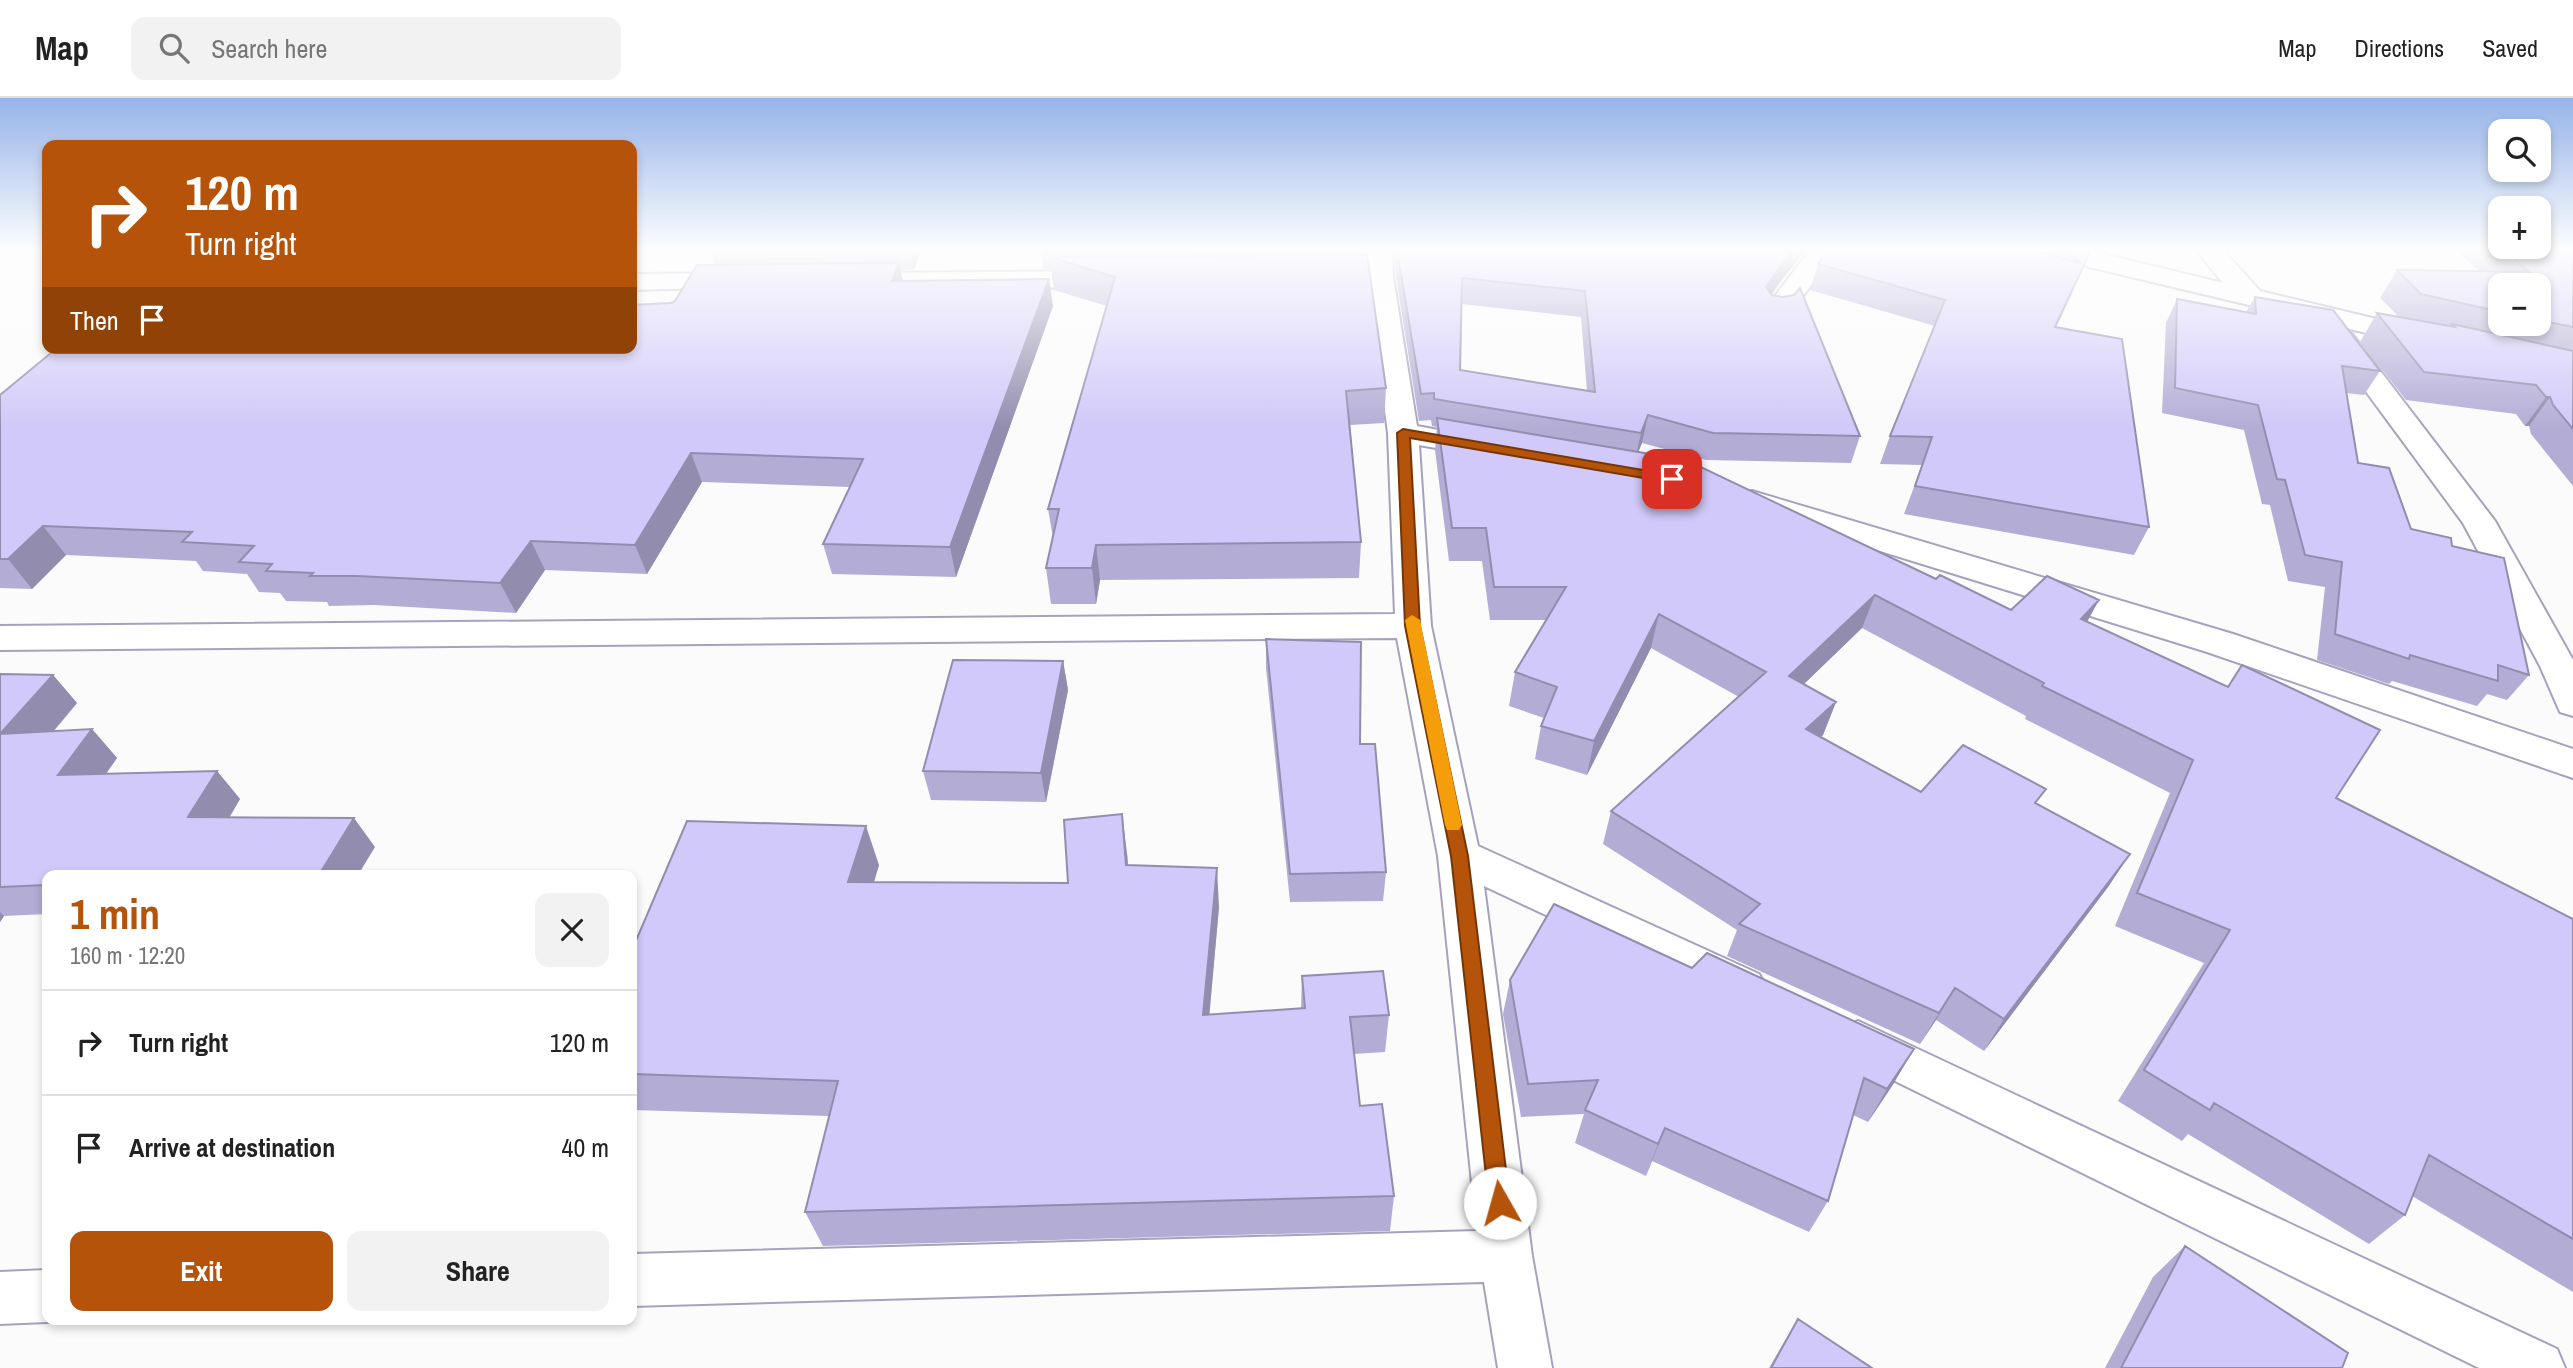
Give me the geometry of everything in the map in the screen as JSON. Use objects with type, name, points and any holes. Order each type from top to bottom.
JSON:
[{"type":"street","points":[[1378,309],[1403,433],[1413,626],[1459,856],[1506,1256],[1525,1368]]},
{"type":"street","points":[[1776,313],[1779,309]]},
{"type":"street","points":[[2292,309],[2442,343]]},
{"type":"street","points":[[2323,317],[2478,521],[2558,666],[2573,703]]},
{"type":"street","points":[[1403,433],[1524,454]]},
{"type":"street","points":[[1724,493],[2220,643],[2573,764]]},
{"type":"street","points":[[0,638],[1413,626]]},
{"type":"street","points":[[1459,856],[1801,1014],[2538,1368]]},
{"type":"street","points":[[637,1280],[1506,1256]]},
{"type":"street","points":[[0,1298],[42,1297]]},
{"type":"building","points":[[637,309],[1038,309],[950,547],[823,544],[863,459],[691,453],[635,545],[531,541],[500,583],[310,576],[313,573],[266,571],[272,564],[239,562],[254,546],[182,542],[192,532],[43,526],[8,559],[0,559],[0,395],[50,354],[637,354]]},
{"type":"building","points":[[1106,309],[1375,309],[1386,388],[1346,391],[1361,542],[1096,545],[1092,568],[1046,568],[1059,509],[1048,509]]},
{"type":"building","points":[[1407,309],[1461,309],[1460,370],[1595,392],[1587,309],[1809,309],[1860,436],[1713,433],[1648,415],[1641,433],[1434,399],[1434,393],[1421,394]]},
{"type":"building","points":[[1941,309],[2063,309],[2055,327],[2122,339],[2149,527],[1915,486],[1932,437],[1890,436]]},
{"type":"building","points":[[2177,309],[2231,309],[2256,314],[2256,309],[2333,310],[2380,371],[2342,366],[2358,463],[2389,468],[2411,529],[2451,538],[2452,546],[2504,558],[2529,675],[2498,665],[2498,681],[2410,655],[2409,659],[2335,634],[2342,562],[2305,555],[2285,480],[2277,479],[2258,405],[2175,388]]},
{"type":"building","points":[[2551,309],[2573,309],[2573,327],[2551,322]]},
{"type":"building","points":[[2377,313],[2455,327],[2452,324],[2488,332],[2488,336],[2506,336],[2573,351],[2573,429],[2553,405],[2550,397],[2546,397],[2536,385],[2424,372]]},
{"type":"building","points":[[1437,418],[1686,460],[1936,579],[1940,575],[2011,610],[2047,576],[2099,600],[2081,619],[2228,687],[2242,665],[2380,730],[2336,798],[2573,919],[2573,1239],[2429,1155],[2405,1215],[2214,1103],[2210,1110],[2144,1070],[2230,930],[2137,893],[2193,760],[2042,686],[2044,683],[1875,595],[1789,676],[1836,702],[1806,729],[1921,792],[1963,745],[2046,789],[2035,803],[2130,854],[2004,1019],[1955,988],[1939,1013],[1739,924],[1760,904],[1611,811],[1766,672],[1659,614],[1594,741],[1541,726],[1557,687],[1515,672],[1566,587],[1494,587],[1486,528],[1452,528]]},
{"type":"building","points":[[1266,639],[1361,642],[1360,744],[1375,744],[1386,872],[1290,874]]},
{"type":"building","points":[[953,660],[1063,661],[1041,773],[923,771]]},
{"type":"building","points":[[0,674],[53,675],[0,734]]},
{"type":"building","points":[[92,729],[58,775],[217,771],[188,817],[354,818],[322,870],[42,870],[42,885],[0,887],[0,734]]},
{"type":"building","points":[[1122,814],[1126,865],[1217,868],[1203,1015],[1305,1008],[1302,976],[1383,971],[1389,1015],[1350,1017],[1360,1106],[1382,1104],[1394,1196],[805,1212],[838,1081],[637,1074],[637,938],[687,821],[866,826],[848,882],[1068,883],[1064,820]]},
{"type":"building","points":[[1554,904],[1692,968],[1707,953],[1914,1049],[1887,1089],[1864,1078],[1828,1201],[1665,1128],[1658,1144],[1585,1110],[1598,1080],[1528,1084],[1510,980]]},
{"type":"building","points":[[2185,1246],[2348,1353],[2342,1368],[2121,1368]]},
{"type":"building","points":[[1798,1319],[1872,1368],[1771,1368]]},
{"type":"slow traffic","points":[[1412,620],[1453,825]]},
{"type":"route","points":[[1500,1203],[1459,856],[1413,626],[1403,433],[1672,479]]}]
